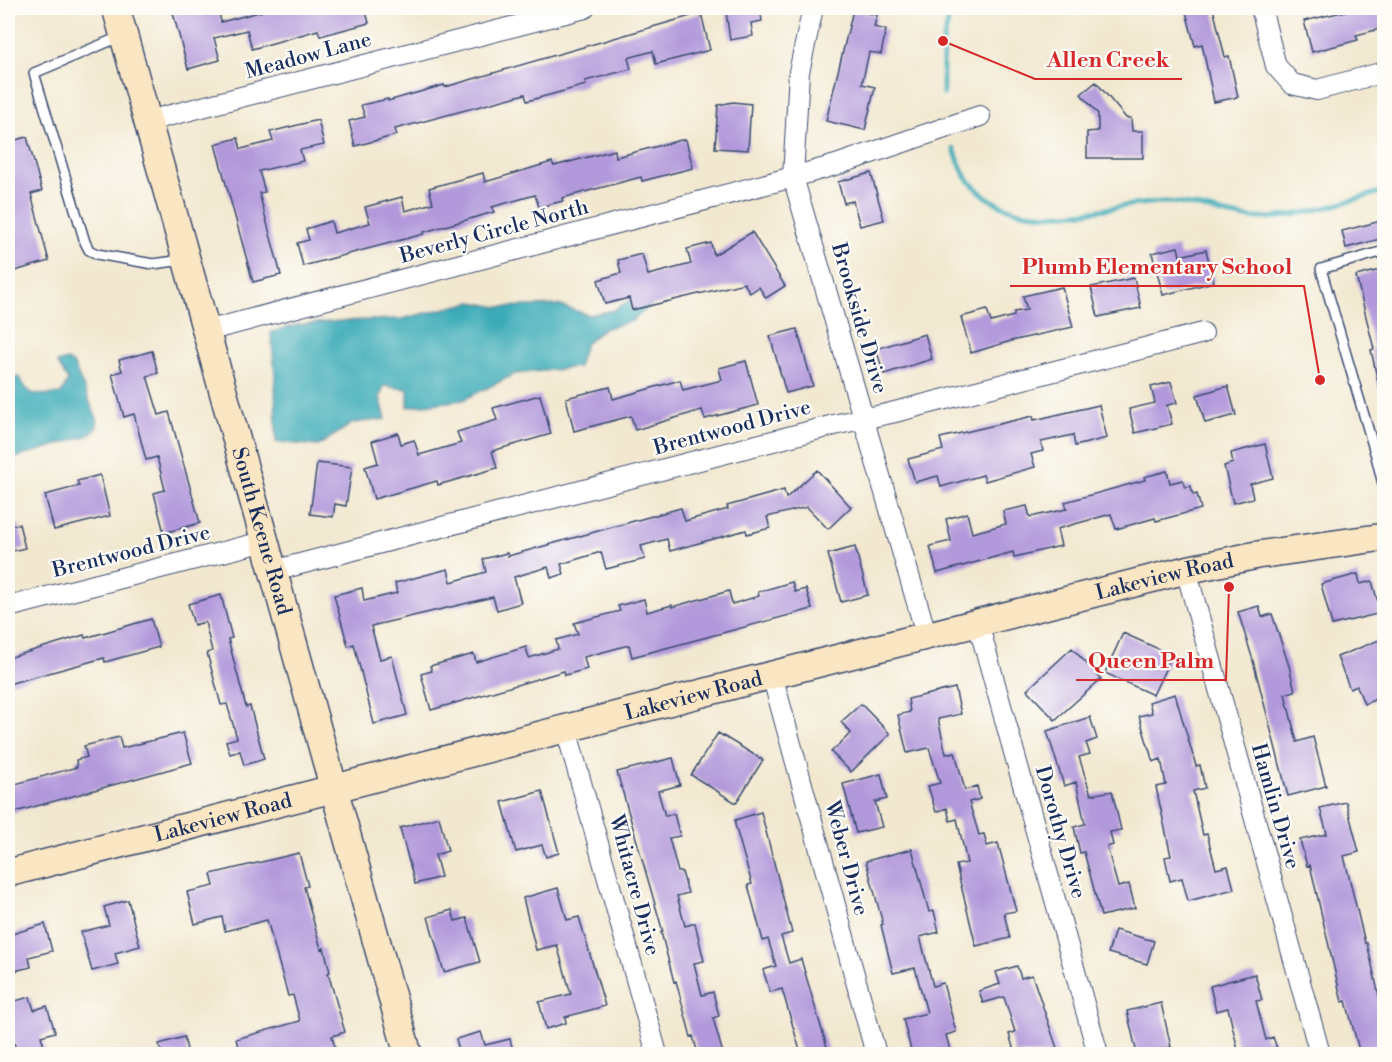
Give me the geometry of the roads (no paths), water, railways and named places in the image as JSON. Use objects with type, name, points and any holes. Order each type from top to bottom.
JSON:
[{"type":"street","name":"South Keene Road","points":[[116,8],[408,1054]]},
{"type":"street","name":"Meadow Lane","points":[[148,122],[585,8]]},
{"type":"street","name":"Brookside Drive","points":[[813,8],[799,72],[793,177],[927,637]]},
{"type":"street","points":[[1261,8],[1276,66],[1292,84],[1317,90],[1384,72]]},
{"type":"street","name":"Beverly Circle North","points":[[206,331],[793,177],[839,164],[980,116]]},
{"type":"street","name":"Brentwood Drive","points":[[273,571],[1203,333]]},
{"type":"street","name":"Lakeview Road","points":[[8,873],[1186,570],[1257,555],[1384,537]]},
{"type":"street","name":"Brentwood Drive","points":[[8,607],[266,541]]},
{"type":"street","name":"Hamlin Drive","points":[[1186,570],[1320,1054]]},
{"type":"street","name":"Dorothy Drive","points":[[978,623],[1098,1054]]},
{"type":"street","name":"Weber Drive","points":[[772,675],[876,1054]]},
{"type":"street","name":"Whitacre Drive","points":[[566,729],[657,1054]]},
{"type":"lane","points":[[124,35],[34,73],[89,250],[118,259],[153,264],[186,260]]},
{"type":"lane","points":[[1384,251],[1321,268],[1380,455],[1384,488]]},
{"type":"water","points":[[644,291],[651,305],[632,321],[603,329],[585,344],[578,367],[515,374],[463,400],[408,407],[408,389],[384,386],[380,397],[386,419],[353,423],[318,446],[276,442],[275,375],[271,332],[297,325],[401,319],[472,302],[499,307],[558,305],[589,315],[614,310]]},
{"type":"water","points":[[66,360],[73,363],[98,421],[96,429],[87,436],[8,460],[8,381],[19,377],[31,392],[40,395],[61,394],[68,380],[57,363]]},
{"type":"waterway","points":[[943,94],[943,41],[952,8]]},
{"type":"waterway","points":[[954,149],[967,178],[987,197],[1010,209],[1034,214],[1087,212],[1165,202],[1188,204],[1244,217],[1271,218],[1320,209],[1384,191]]},
{"type":"place","name":"Allen Creek","points":[[943,41]]},
{"type":"place","name":"Plumb Elementary School","points":[[1320,380]]},
{"type":"place","name":"Queen Palm","points":[[1229,587]]}]
